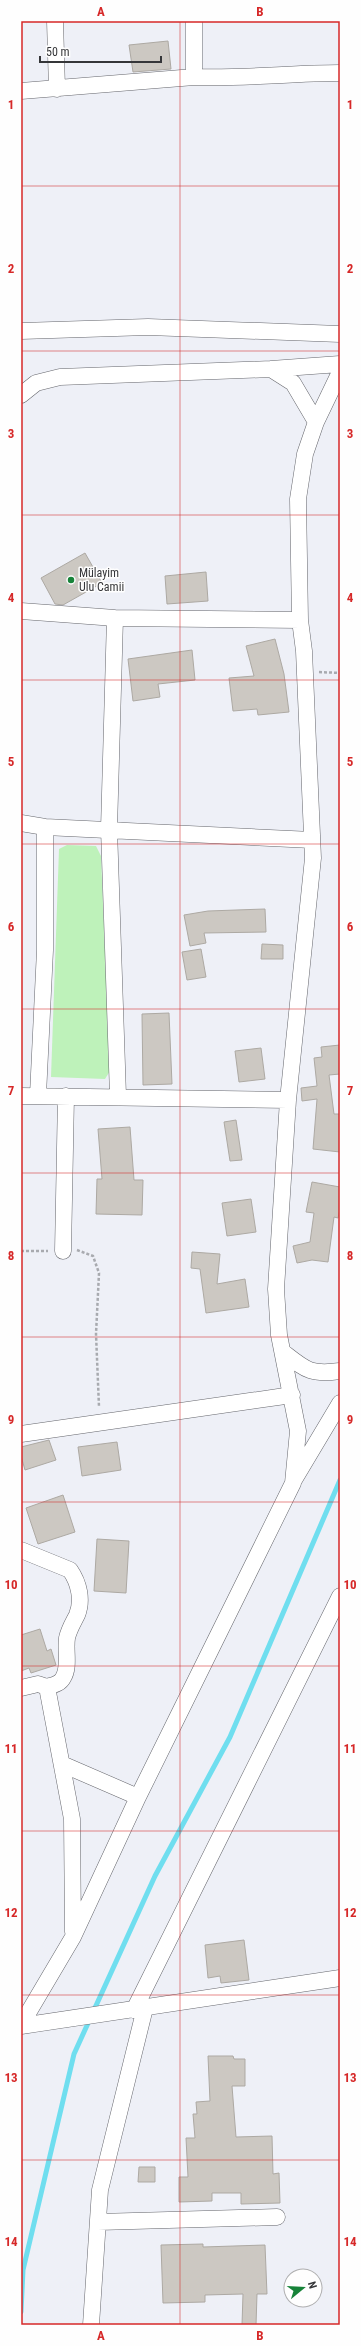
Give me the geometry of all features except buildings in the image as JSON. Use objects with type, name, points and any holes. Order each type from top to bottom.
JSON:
[{"type":"street","points":[[55,21],[57,89]]},
{"type":"street","points":[[194,21],[194,77]]},
{"type":"street","points":[[21,91],[194,77],[222,78],[298,73],[340,73]]},
{"type":"street","points":[[21,330],[148,327],[340,334]]},
{"type":"street","points":[[21,396],[36,383],[60,377],[271,369],[340,364]]},
{"type":"street","points":[[271,369],[293,383],[316,422]]},
{"type":"street","points":[[292,1483],[298,1431],[279,1335],[276,1289],[288,1100],[313,858],[304,651],[300,620],[298,499],[305,454],[316,422],[340,372]]},
{"type":"street","points":[[21,611],[115,618],[300,620]]},
{"type":"street","points":[[115,618],[109,829],[118,1096]]},
{"type":"street","points":[[21,823],[45,827],[312,840]]},
{"type":"street","points":[[38,1095],[45,950],[45,827]]},
{"type":"street","points":[[21,1096],[118,1096],[288,1100]]},
{"type":"street","points":[[62,1251],[66,1096]]},
{"type":"street","points":[[283,1352],[308,1371],[322,1374],[340,1371]]},
{"type":"street","points":[[21,1434],[100,1421],[292,1395]]},
{"type":"street","points":[[21,2026],[73,1937],[138,1798],[292,1483],[340,1403]]},
{"type":"street","points":[[21,1550],[70,1570],[75,1577],[80,1592],[78,1613],[67,1639],[66,1667],[63,1679],[57,1684],[47,1687],[38,1684],[21,1688]]},
{"type":"street","points":[[91,2325],[100,2190],[133,2010],[340,1596]]},
{"type":"street","points":[[47,1687],[72,1819],[73,1937]]},
{"type":"street","points":[[62,1764],[138,1798]]},
{"type":"street","points":[[21,2026],[133,2010],[259,1988],[340,1978]]},
{"type":"street","points":[[98,2222],[277,2217]]},
{"type":"path","points":[[21,1251],[82,1250],[93,1256],[100,1273],[96,1334],[100,1421]]},
{"type":"green space","points":[[67,845],[96,846],[101,856],[110,1071],[105,1079],[51,1077],[59,849]]},
{"type":"waterway","points":[[21,2312],[23,2270],[74,2054],[155,1876],[230,1737],[340,1480]]},
{"type":"place","name":"Mülayim Ulu Camii","points":[[71,580]]}]
